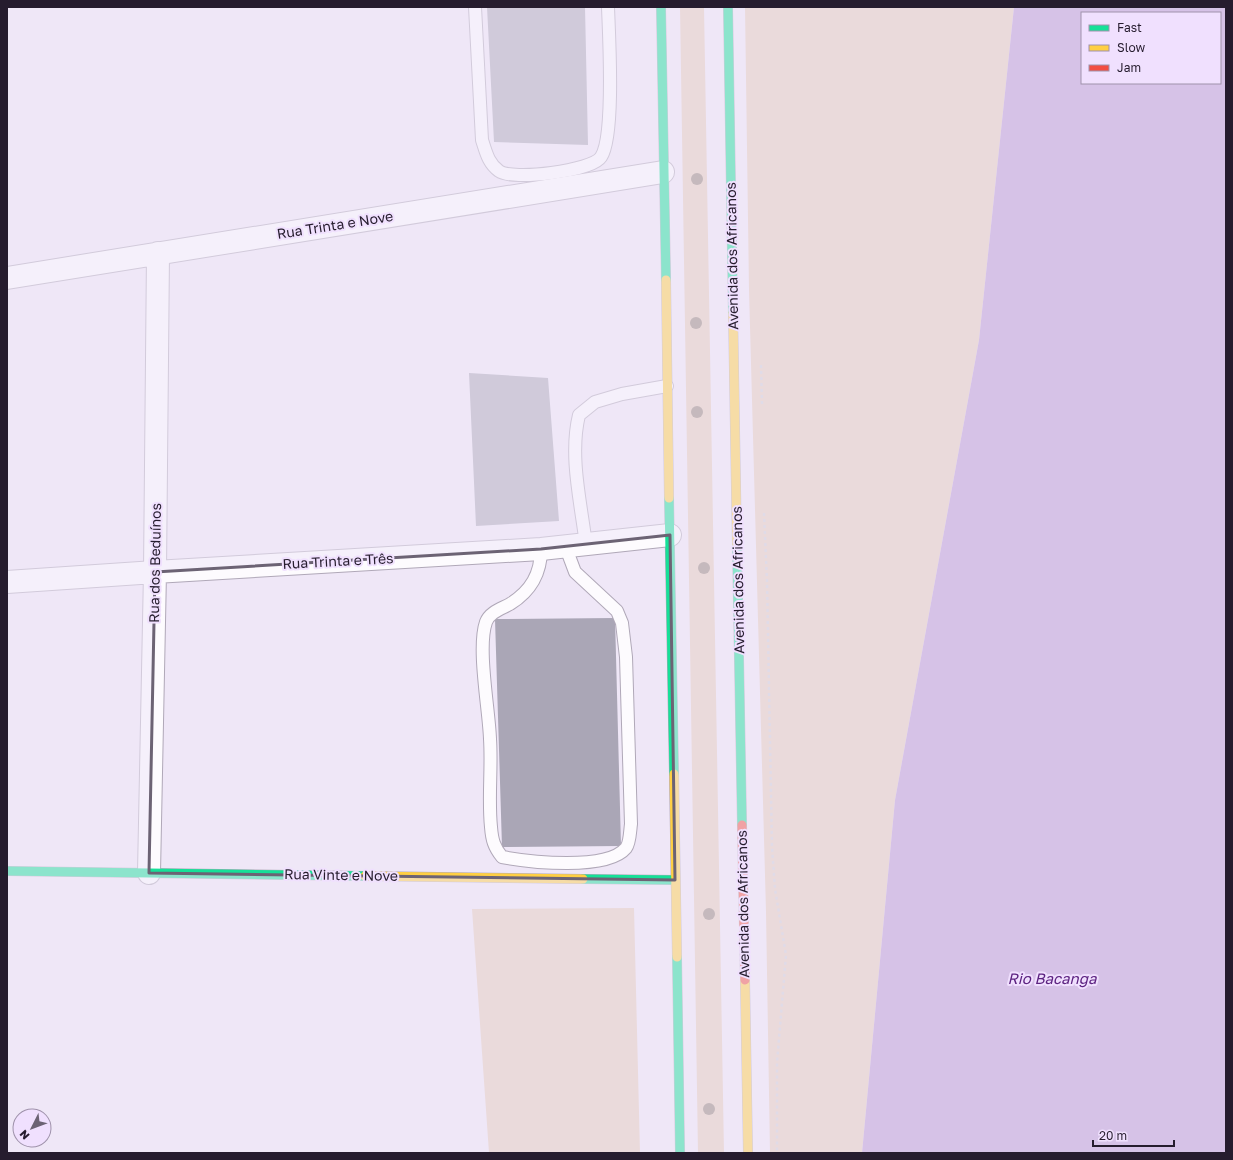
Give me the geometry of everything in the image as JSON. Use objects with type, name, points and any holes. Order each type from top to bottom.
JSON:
[{"type":"main road","points":[[661,7],[680,1153]]},
{"type":"main road","name":"Avenida dos Africanos","points":[[728,7],[748,1153]]},
{"type":"main road","name":"Rua Vinte e Nove","points":[[7,871],[675,880]]},
{"type":"street","name":"Rua Trinta e Nove","points":[[7,278],[664,172]]},
{"type":"street","name":"Rua dos Beduínos","points":[[149,872],[155,572],[158,253]]},
{"type":"street","name":"Rua Trinta e Três","points":[[7,582],[541,549],[670,535]]},
{"type":"lane","points":[[475,7],[482,140],[488,160],[500,172],[520,176],[588,166],[600,159],[606,144],[609,119],[608,7]]},
{"type":"lane","points":[[541,549],[541,564],[534,580],[526,592],[510,604],[495,611],[486,621],[482,645],[490,739],[491,827],[494,848],[502,857],[556,864],[606,859],[620,854],[628,846],[631,824],[626,658],[622,623],[617,611],[575,572],[575,432],[579,415],[595,402],[615,396],[667,386]]},
{"type":"path","points":[[761,362],[762,408]]},
{"type":"path","points":[[764,507],[768,582],[772,847],[775,889],[786,955],[777,1062],[777,1153]]},
{"type":"highlighted area","points":[[670,535],[675,880],[149,873],[155,572],[541,549]]},
{"type":"shaded area","points":[[680,7],[704,7],[724,1153],[698,1153]]},
{"type":"shaded area","points":[[745,7],[1014,7],[979,340],[895,800],[862,1153],[770,1153],[766,912],[749,290]]},
{"type":"shaded area","points":[[634,908],[640,1153],[489,1153],[472,909]]},
{"type":"water","name":"Rio Bacanga","points":[[1014,7],[1226,7],[1226,1153],[862,1153],[895,800],[979,340]]},
{"type":"building","points":[[487,7],[585,7],[588,145],[494,142]]},
{"type":"building","points":[[469,373],[548,378],[559,521],[476,526]]},
{"type":"building","points":[[615,618],[621,846],[502,847],[495,619]]},
{"type":"traffic: fast","points":[[661,7],[666,280]]},
{"type":"traffic: fast","points":[[728,7],[733,313]]},
{"type":"traffic: fast","points":[[669,498],[674,774]]},
{"type":"traffic: fast","points":[[737,546],[742,825]]},
{"type":"traffic: fast","points":[[7,871],[365,876]]},
{"type":"traffic: fast","points":[[583,879],[675,880]]},
{"type":"traffic: fast","points":[[677,957],[680,1153]]},
{"type":"traffic: slow","points":[[666,280],[669,498]]},
{"type":"traffic: slow","points":[[733,313],[737,546]]},
{"type":"traffic: slow","points":[[674,774],[677,957]]},
{"type":"traffic: slow","points":[[365,876],[583,879]]},
{"type":"traffic: slow","points":[[745,980],[748,1153]]},
{"type":"traffic: jam","points":[[742,825],[745,980]]}]
